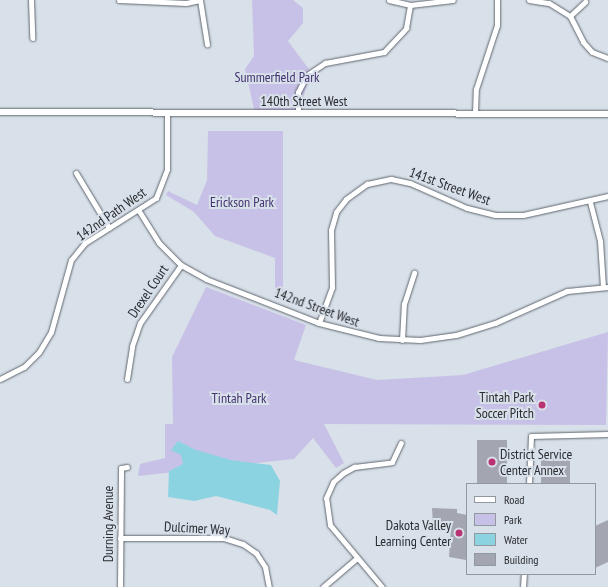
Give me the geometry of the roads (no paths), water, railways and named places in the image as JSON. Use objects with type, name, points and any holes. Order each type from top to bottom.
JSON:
[{"type":"street","points":[[31,0],[32,38]]},
{"type":"street","points":[[118,0],[180,3],[200,0],[206,44]]},
{"type":"street","points":[[389,0],[410,5],[453,0]]},
{"type":"street","points":[[475,114],[476,89],[497,25],[498,0]]},
{"type":"street","points":[[529,0],[549,4],[570,16],[583,42],[592,52],[608,58]]},
{"type":"street","points":[[570,16],[585,2]]},
{"type":"street","points":[[298,113],[298,92],[307,75],[324,63],[384,52],[406,28],[410,5]]},
{"type":"street","name":"140th Street West","points":[[0,112],[608,114]]},
{"type":"street","name":"142nd Path West","points":[[0,379],[24,367],[39,352],[50,332],[71,260],[85,244],[156,198],[165,181],[167,112]]},
{"type":"street","points":[[76,173],[109,228]]},
{"type":"street","name":"141st Street West","points":[[319,323],[332,287],[331,230],[336,212],[346,198],[367,184],[390,179],[410,183],[468,208],[495,215],[523,215],[590,202],[608,196]]},
{"type":"street","points":[[590,202],[600,241],[605,287]]},
{"type":"street","name":"142nd Street West","points":[[139,210],[159,243],[181,264],[206,279],[319,323],[356,334],[402,340],[456,335],[495,323],[567,291],[605,287]]},
{"type":"street","name":"Drexel Court","points":[[127,379],[132,346],[140,323],[181,264]]},
{"type":"street","points":[[402,340],[404,304],[414,273]]},
{"type":"street","points":[[529,483],[531,436],[608,434]]},
{"type":"street","points":[[382,587],[330,525],[326,498],[333,482],[343,473],[354,467],[392,462],[400,443]]},
{"type":"street","name":"Durning Avenue","points":[[120,587],[121,468],[127,467]]},
{"type":"street","name":"Dulcimer Way","points":[[120,538],[224,538],[243,544],[256,553],[265,567],[268,587]]},
{"type":"street","points":[[323,587],[357,558]]},
{"type":"street","points":[[523,587],[524,575]]},
{"type":"water","points":[[178,441],[196,450],[231,460],[271,465],[280,481],[277,515],[270,510],[216,496],[194,501],[168,497],[169,471],[183,464],[181,455],[171,450]]},
{"type":"place","name":"Tintah Park Soccer Pitch","points":[[542,405]]},
{"type":"place","name":"District Service Center Annex","points":[[492,462]]},
{"type":"place","name":"Dakota Valley Learning Center","points":[[459,533]]},
{"type":"park label","name":"Summerfield Park","points":[[277,77]]},
{"type":"park label","name":"Erickson Park","points":[[242,202]]},
{"type":"park label","name":"Tintah Park","points":[[239,398]]}]
